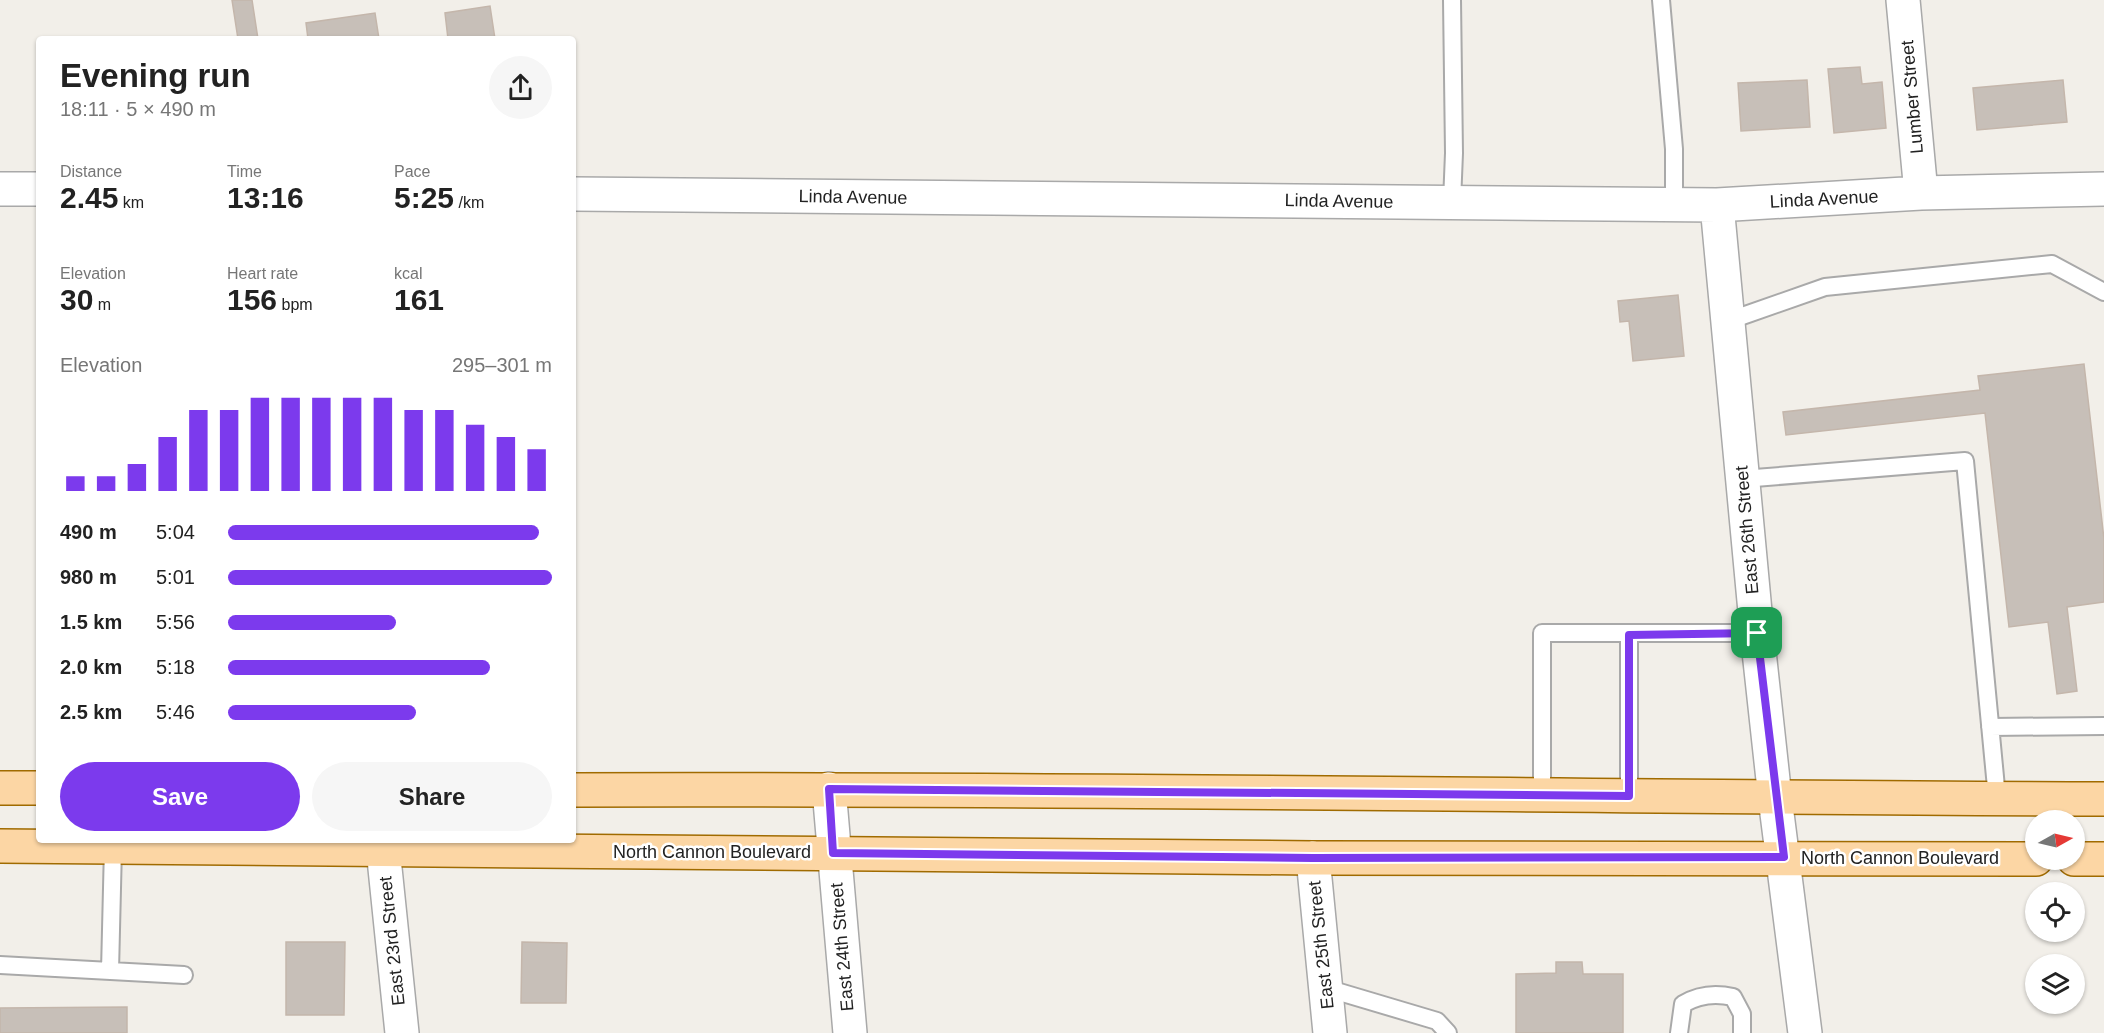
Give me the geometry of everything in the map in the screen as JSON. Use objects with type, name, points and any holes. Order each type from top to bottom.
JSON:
[{"type":"main road","points":[[0,788],[36,788]]},
{"type":"main road","points":[[576,790],[829,789],[2104,799]]},
{"type":"main road","name":"North Cannon Boulevard","points":[[0,846],[1313,858],[2025,859]]},
{"type":"main road","points":[[2085,859],[2104,860]]},
{"type":"street","name":"Lumber Street","points":[[1903,0],[1921,193]]},
{"type":"street","points":[[0,189],[36,189]]},
{"type":"street","name":"Linda Avenue","points":[[576,194],[1717,205],[1921,193],[2104,189]]},
{"type":"street","name":"East 26th Street","points":[[1717,205],[1757,633],[1805,1033]]},
{"type":"street","name":"East 24th Street","points":[[829,789],[850,1033]]},
{"type":"street","name":"East 23rd Street","points":[[383,849],[402,1033]]},
{"type":"street","name":"East 25th Street","points":[[1313,858],[1330,1033]]},
{"type":"lane","points":[[1452,0],[1454,153],[1452,202]]},
{"type":"lane","points":[[1662,0],[1674,149],[1674,205]]},
{"type":"lane","points":[[1728,321],[1825,286],[2052,264],[2104,292]]},
{"type":"lane","points":[[1742,479],[1965,461],[1997,798]]},
{"type":"lane","points":[[1542,796],[1542,633],[1629,635],[1757,633]]},
{"type":"lane","points":[[1629,635],[1629,796]]},
{"type":"lane","points":[[1990,726],[2104,726]]},
{"type":"lane","points":[[110,971],[113,847]]},
{"type":"lane","points":[[0,965],[184,975]]},
{"type":"lane","points":[[1326,988],[1437,1021],[1448,1033]]},
{"type":"lane","points":[[1679,1033],[1683,1004],[1694,997],[1721,994],[1733,998],[1738,1006],[1742,1014],[1742,1033]]},
{"type":"building","points":[[232,0],[252,0],[258,36],[238,36]]},
{"type":"building","points":[[490,6],[495,36],[448,36],[445,13]]},
{"type":"building","points":[[375,13],[379,36],[308,36],[306,23]]},
{"type":"building","points":[[1860,67],[1862,84],[1882,82],[1886,128],[1834,133],[1828,69]]},
{"type":"building","points":[[1807,80],[1810,127],[1741,131],[1738,83]]},
{"type":"building","points":[[2063,80],[2067,122],[1977,130],[1973,88]]},
{"type":"building","points":[[1678,295],[1684,356],[1633,361],[1629,321],[1620,322],[1618,301]]},
{"type":"building","points":[[2084,364],[2104,539],[2104,602],[2067,607],[2077,691],[2057,694],[2048,622],[2009,627],[1985,413],[1786,435],[1783,412],[1980,390],[1978,376]]},
{"type":"building","points":[[286,942],[345,942],[344,1015],[286,1015]]},
{"type":"building","points":[[522,942],[567,943],[566,1003],[521,1003]]},
{"type":"building","points":[[1556,962],[1582,962],[1583,974],[1623,974],[1623,1033],[1516,1033],[1516,974],[1556,973]]},
{"type":"building","points":[[127,1007],[127,1033],[0,1033],[0,1008]]},
{"type":"route","points":[[1757,633],[1775,798],[1784,857],[1313,858],[833,853],[829,789],[1629,796],[1629,635],[1757,633]]}]
